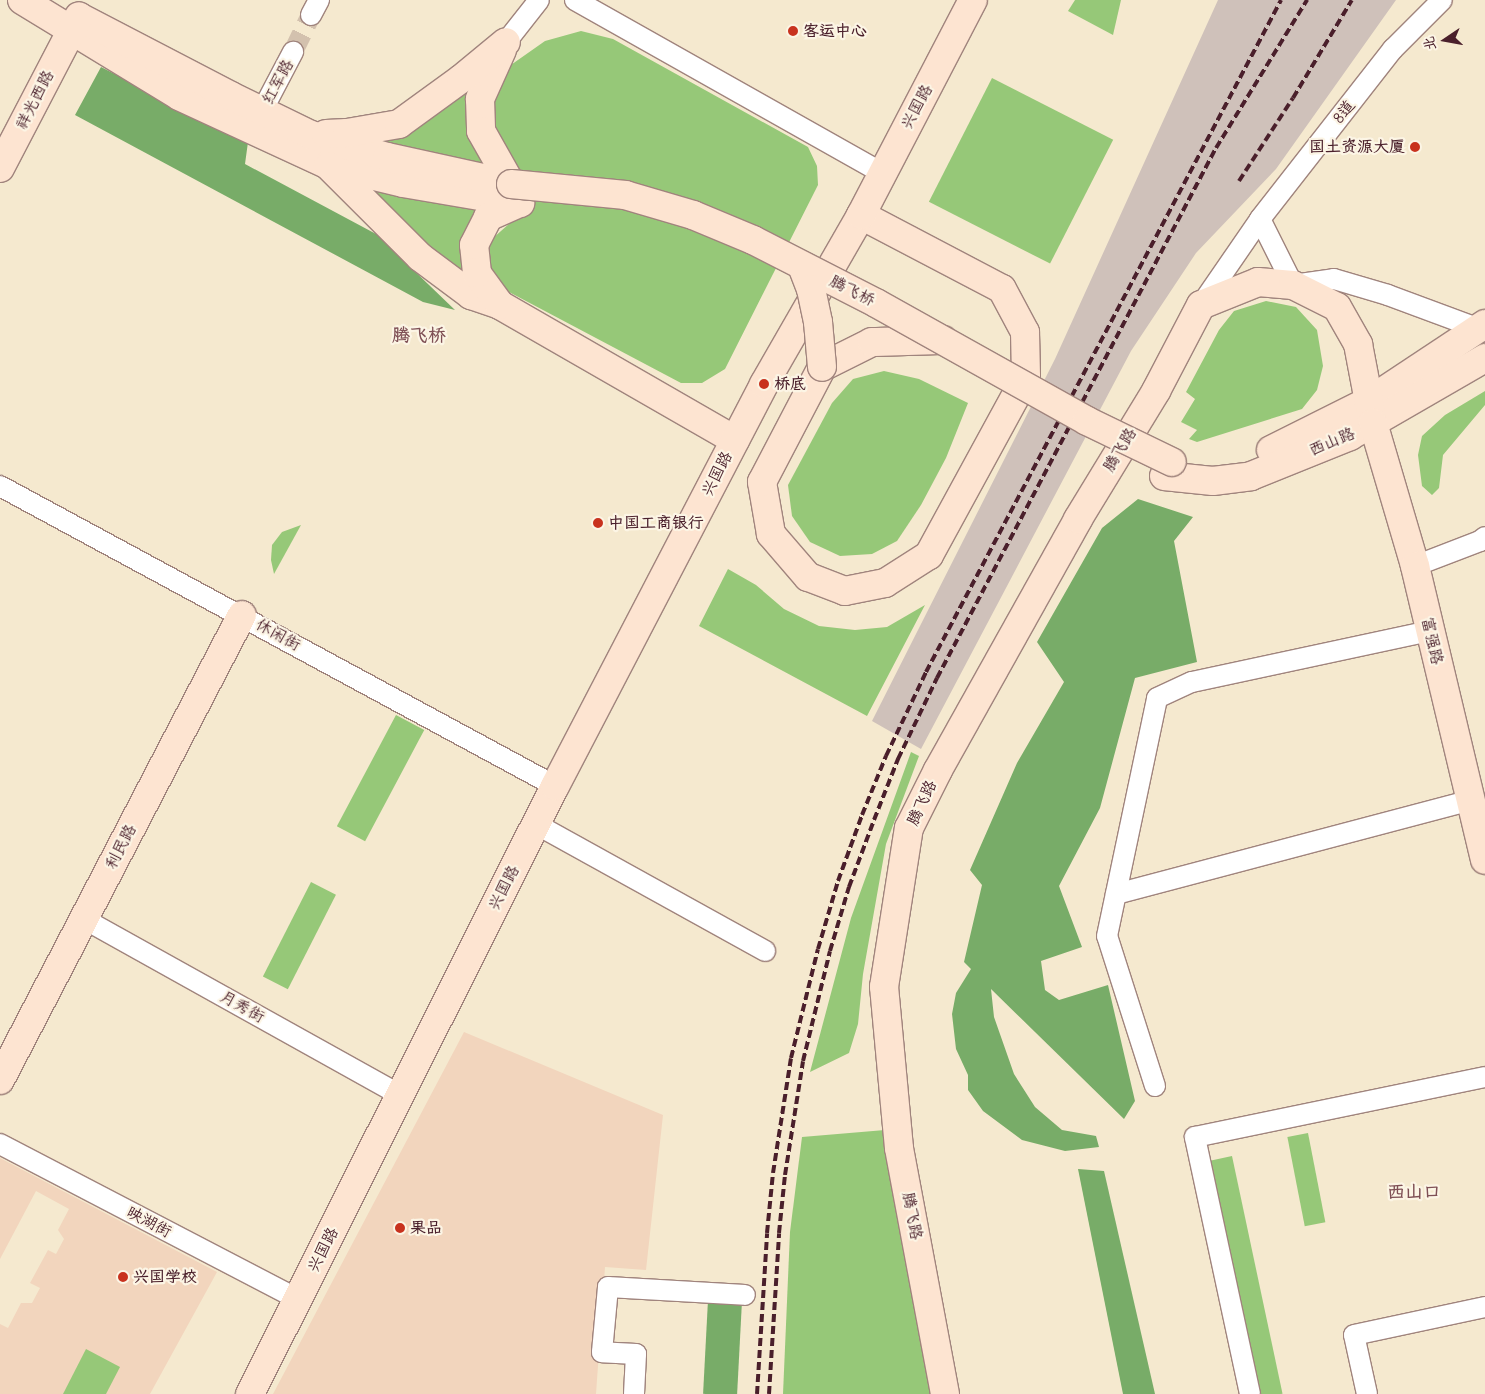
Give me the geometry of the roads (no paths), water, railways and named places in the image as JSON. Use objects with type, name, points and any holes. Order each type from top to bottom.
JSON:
[{"type":"main road","points":[[22,0],[79,16],[312,135],[515,194]]},
{"type":"main road","points":[[55,0],[79,16],[179,96],[328,165],[402,183],[515,194]]},
{"type":"main road","name":"兴国路","points":[[250,1394],[555,786],[764,384],[861,215],[973,0]]},
{"type":"main road","name":"祥光西路","points":[[0,168],[79,16]]},
{"type":"main road","points":[[312,135],[347,133],[399,124],[462,80],[506,42]]},
{"type":"main road","points":[[506,42],[480,99],[481,131],[515,194]]},
{"type":"main road","points":[[328,165],[420,257],[472,295],[500,305],[735,440]]},
{"type":"main road","points":[[500,305],[478,273],[474,245],[488,217],[515,194]]},
{"type":"main road","name":"腾飞桥","points":[[515,194],[634,198],[692,215],[753,240],[806,277],[910,340],[1168,469]]},
{"type":"main road","points":[[806,277],[818,322],[822,367],[762,482],[770,534],[808,577],[845,591],[885,583],[929,555],[1026,377],[1024,332],[1002,289],[861,215]]},
{"type":"main road","name":"腾飞桥","points":[[806,277],[943,340],[1168,469]]},
{"type":"main road","points":[[1201,305],[1258,282],[1293,284]]},
{"type":"main road","name":"富强路","points":[[1293,284],[1337,307],[1358,344],[1371,412],[1415,566],[1485,860]]},
{"type":"main road","name":"腾飞路","points":[[945,1394],[899,1148],[884,987],[909,828],[938,770],[1078,519],[1156,391],[1201,305]]},
{"type":"main road","name":"西山路","points":[[1168,469],[1213,481],[1251,476],[1350,436],[1371,412],[1482,328]]},
{"type":"main road","points":[[822,367],[872,342],[943,340]]},
{"type":"main road","name":"西山路","points":[[1371,412],[1485,358]]},
{"type":"main road","name":"利民路","points":[[0,1080],[242,615]]},
{"type":"street","points":[[506,42],[539,0]]},
{"type":"street","points":[[575,0],[882,173]]},
{"type":"street","name":"8道","points":[[1201,305],[1260,219],[1393,49],[1442,0]]},
{"type":"street","name":"红军路","points":[[262,111],[293,52]]},
{"type":"street","points":[[1260,219],[1293,284],[1334,279],[1388,295],[1482,328]]},
{"type":"street","name":"休闲街","points":[[0,486],[242,615],[555,786]]},
{"type":"street","points":[[1415,566],[1480,541],[1485,537]]},
{"type":"street","points":[[1155,1086],[1107,936],[1157,698],[1192,682],[1430,631]]},
{"type":"street","points":[[1116,894],[1471,800]]},
{"type":"street","points":[[536,824],[765,951]]},
{"type":"street","name":"月秀街","points":[[84,919],[400,1095]]},
{"type":"street","points":[[1250,1394],[1195,1137],[1485,1077]]},
{"type":"street","name":"映湖街","points":[[0,1144],[298,1299]]},
{"type":"street","points":[[634,1394],[636,1354],[602,1352],[608,1287],[745,1294]]},
{"type":"street","points":[[1368,1394],[1354,1335],[1485,1306]]},
{"type":"tunnel","points":[[293,52],[311,15]]},
{"type":"railway","points":[[757,1394],[767,1233],[773,1173],[791,1058],[818,949],[838,881],[862,815],[886,756],[926,672],[1281,0]]},
{"type":"railway","points":[[769,1394],[779,1233],[785,1175],[803,1061],[830,951],[849,887],[874,820],[898,759],[937,678],[1216,148],[1307,0]]},
{"type":"railway","points":[[1239,181],[1293,98],[1352,0]]},
{"type":"place","name":"客运中心","points":[[793,31]]},
{"type":"place","name":"国土资源大厦","points":[[1415,147]]},
{"type":"place","name":"桥底","points":[[764,384]]},
{"type":"place","name":"中国工商银行","points":[[598,523]]},
{"type":"place","name":"果品","points":[[400,1228]]},
{"type":"place","name":"兴国学校","points":[[123,1277]]},
{"type":"district","name":"腾飞桥","points":[[419,336]]},
{"type":"district","name":"西山口","points":[[1414,1193]]}]
